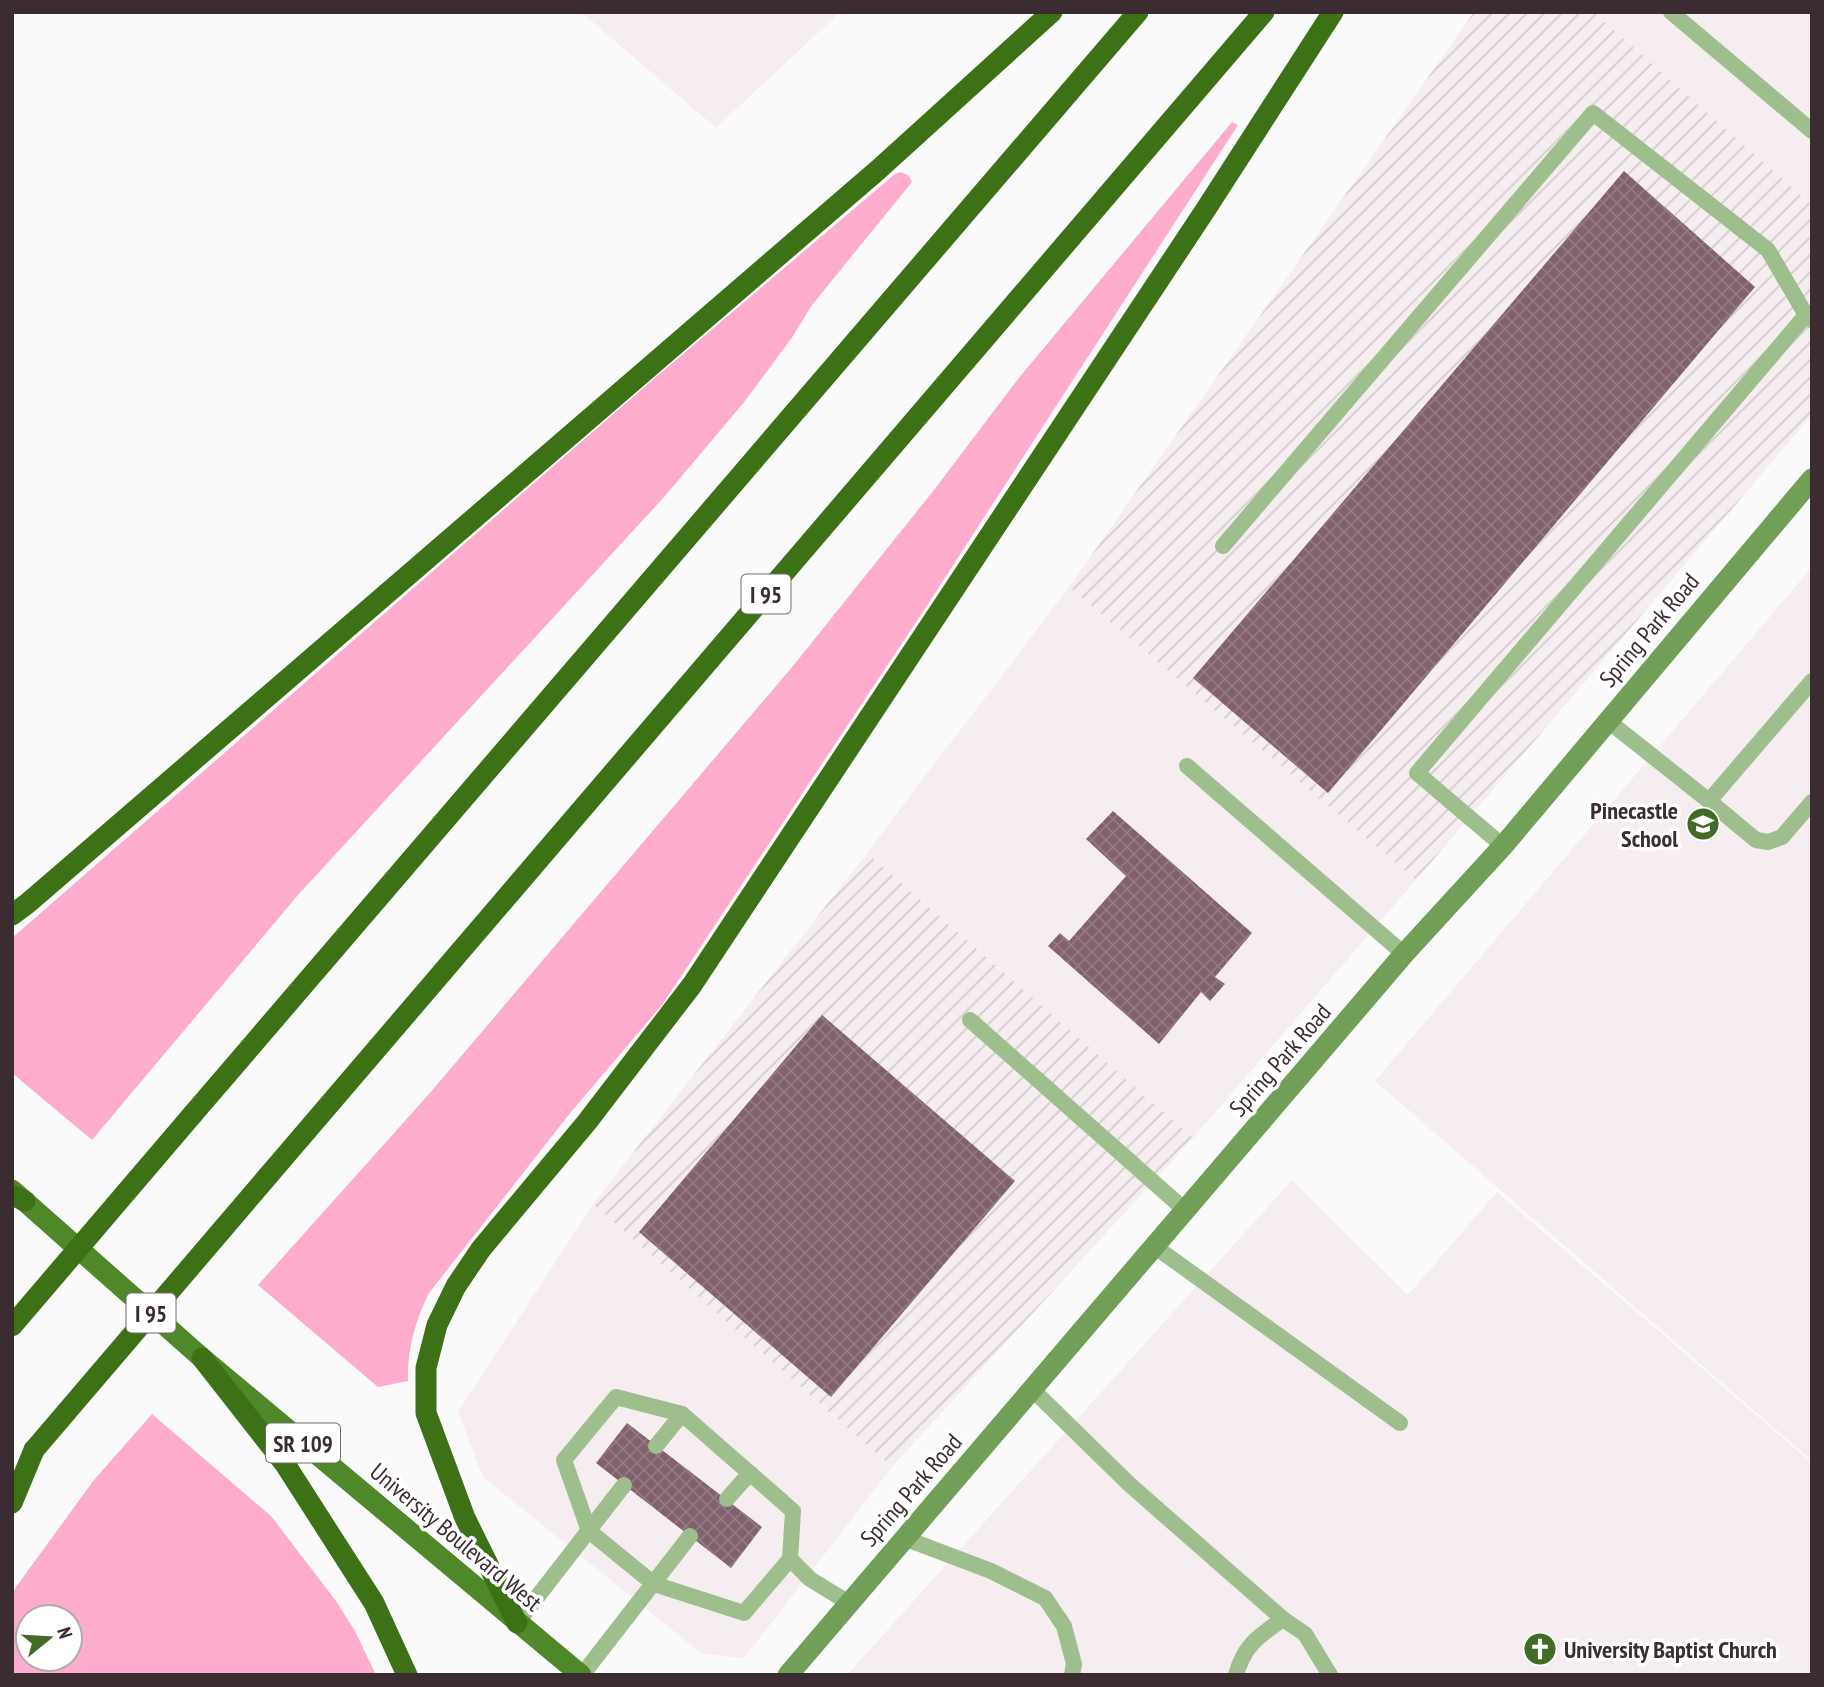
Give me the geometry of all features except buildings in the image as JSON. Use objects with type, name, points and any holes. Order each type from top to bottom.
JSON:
[{"type":"highway","points":[[12,915],[878,169],[1052,12]]},
{"type":"highway","points":[[12,1326],[1138,12]]},
{"type":"highway","name":"I 95","points":[[12,1476],[1264,12]]},
{"type":"highway","points":[[517,1623],[464,1518],[426,1413],[426,1368],[437,1325],[456,1286],[481,1249],[587,1122],[692,985],[1206,209],[1333,12]]},
{"type":"highway","points":[[202,1358],[285,1464],[374,1603],[407,1675]]},
{"type":"highway","points":[[12,1503],[34,1450]]},
{"type":"main road","name":"Spring Park Road","points":[[788,1675],[1404,954],[1503,846],[1812,479]]},
{"type":"main road","name":"University Boulevard West","points":[[17,1195],[202,1358],[582,1675]]},
{"type":"lane","points":[[1671,12],[1812,131]]},
{"type":"lane","points":[[1223,547],[1594,113],[1768,250],[1809,318],[1417,773],[1503,846]]},
{"type":"lane","points":[[1709,801],[1812,681]]},
{"type":"lane","points":[[1607,720],[1756,840],[1768,842],[1782,837],[1812,802]]},
{"type":"lane","points":[[1187,766],[1404,954]]},
{"type":"lane","points":[[970,1020],[1185,1210]]},
{"type":"lane","points":[[1154,1246],[1400,1423]]},
{"type":"lane","points":[[1032,1389],[1129,1484],[1283,1619],[1305,1634],[1329,1675]]},
{"type":"lane","points":[[616,1397],[682,1414],[750,1473],[793,1511],[790,1559],[744,1613],[654,1584],[589,1531],[564,1460],[616,1397]]},
{"type":"lane","points":[[656,1446],[682,1414]]},
{"type":"lane","points":[[727,1499],[750,1473]]},
{"type":"lane","points":[[517,1623],[624,1485]]},
{"type":"lane","points":[[582,1675],[690,1536]]},
{"type":"lane","points":[[904,1538],[990,1571],[1045,1598],[1065,1626],[1074,1664],[1072,1675]]},
{"type":"lane","points":[[790,1559],[810,1579],[849,1603]]},
{"type":"lane","points":[[1236,1675],[1240,1659],[1254,1639],[1283,1619]]},
{"type":"shaded area","points":[[581,12],[840,12],[716,128]]},
{"type":"shaded area","points":[[1474,12],[1593,12],[1812,205],[1812,415],[1416,880],[1069,587]]},
{"type":"shaded area","points":[[1593,12],[1812,12],[1812,205]]},
{"type":"shaded area","points":[[1232,122],[1238,125],[928,604],[662,1005],[571,1112],[429,1293],[413,1336],[408,1381],[378,1387],[258,1285],[429,1094],[793,666],[934,490],[1018,379]]},
{"type":"shaded area","points":[[901,172],[909,176],[912,182],[812,305],[793,336],[745,401],[665,496],[298,895],[92,1140],[12,1073],[12,938],[650,382],[895,174]]},
{"type":"shaded area","name":"Pinecastle School","points":[[1812,567],[1812,1461],[1375,1081]]},
{"type":"shaded area","points":[[1069,587],[1416,880],[1193,1138],[867,853]]},
{"type":"shaded area","points":[[867,853],[1193,1138],[892,1467],[593,1204]]},
{"type":"shaded area","points":[[1292,1180],[1408,1295],[1497,1192],[1812,1463],[1812,1675],[847,1675]]},
{"type":"shaded area","points":[[593,1204],[892,1467],[744,1658],[702,1654],[483,1477],[458,1412]]},
{"type":"shaded area","points":[[152,1414],[271,1516],[336,1601],[355,1631],[376,1675],[12,1675],[12,1595],[94,1480]]},
{"type":"place","name":"Pinecastle School","points":[[1703,824]]},
{"type":"place","name":"University Baptist Church","points":[[1540,1649]]}]
